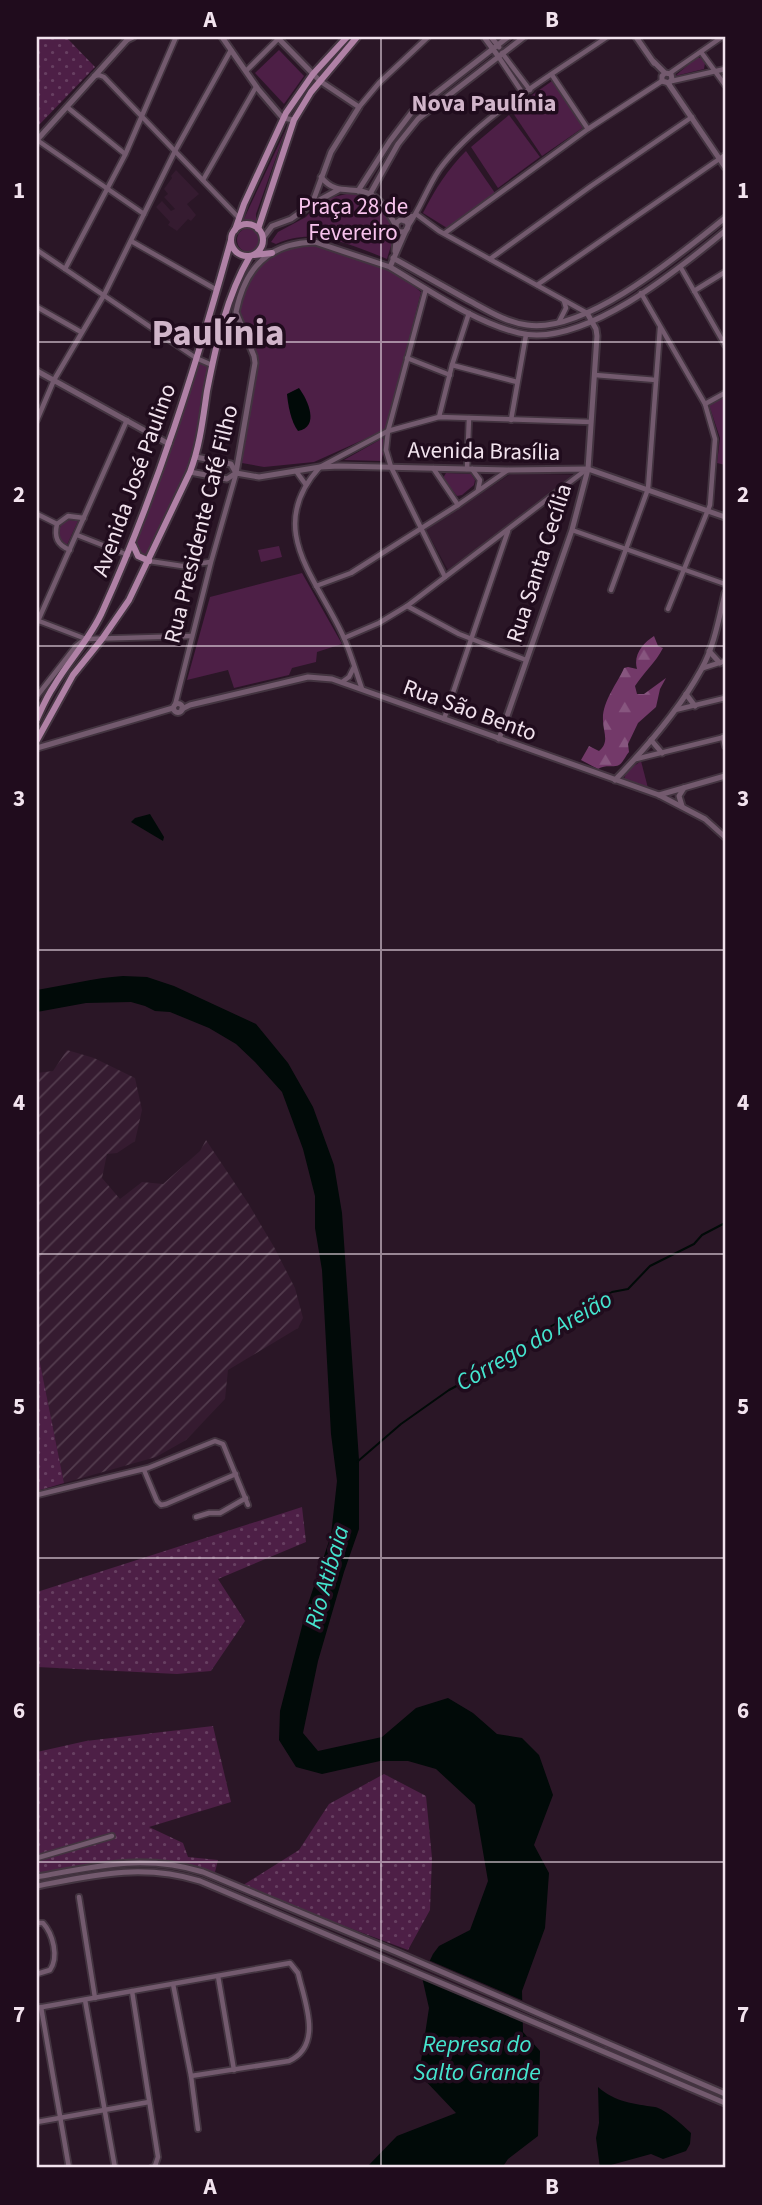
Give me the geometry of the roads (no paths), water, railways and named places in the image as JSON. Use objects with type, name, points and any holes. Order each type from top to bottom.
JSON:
[{"type":"main road","points":[[222,37],[256,87],[283,118],[294,120]]},
{"type":"main road","points":[[278,37],[313,74],[359,107],[331,152],[312,204]]},
{"type":"main road","points":[[272,253],[251,256],[239,254],[231,240],[283,118],[313,74],[347,37]]},
{"type":"main road","points":[[258,229],[294,120],[320,80],[357,37]]},
{"type":"main road","points":[[484,37],[500,55]]},
{"type":"main road","points":[[491,37],[494,46]]},
{"type":"main road","points":[[358,191],[412,112],[508,37]]},
{"type":"main road","points":[[370,194],[398,144],[418,119],[524,37]]},
{"type":"main road","points":[[636,37],[723,157],[725,167]]},
{"type":"main road","points":[[38,137],[131,38]]},
{"type":"main road","points":[[321,177],[338,190],[370,194],[403,232],[405,224]]},
{"type":"main road","points":[[251,256],[260,249],[268,229],[291,219],[338,190]]},
{"type":"main road","points":[[388,213],[405,224]]},
{"type":"main road","points":[[393,258],[502,318],[526,325],[557,323],[587,313],[656,272],[725,218]]},
{"type":"main road","points":[[393,258],[398,222],[405,224]]},
{"type":"main road","points":[[235,230],[239,226],[249,224],[258,229],[263,238]]},
{"type":"main road","points":[[390,267],[405,224]]},
{"type":"main road","name":"Rua Presidente Café Filho","points":[[236,473],[255,363],[236,312],[249,274],[255,265],[272,253],[292,244],[315,242],[390,267],[498,327],[526,335],[557,334],[592,321],[657,284],[681,268],[725,231]]},
{"type":"main road","points":[[707,232],[714,240]]},
{"type":"main road","name":"Avenida José Paulino","points":[[37,719],[54,685],[101,614],[133,545],[169,444],[218,290],[231,240]]},
{"type":"main road","name":"Avenida José Paulino","points":[[37,740],[73,676],[129,600],[190,472],[196,457],[212,365],[233,289],[251,256]]},
{"type":"main road","points":[[656,272],[667,277]]},
{"type":"main road","points":[[656,272],[657,284]]},
{"type":"main road","points":[[442,297],[448,295],[447,288]]},
{"type":"main road","points":[[456,305],[454,299],[460,295]]},
{"type":"main road","name":"Rua Santa Cecília","points":[[499,739],[572,530],[588,469],[597,336],[587,313]]},
{"type":"main road","points":[[498,327],[502,318]]},
{"type":"main road","points":[[37,371],[169,444]]},
{"type":"main road","name":"Avenida Brasília","points":[[196,457],[231,464],[236,473]]},
{"type":"main road","name":"Avenida Brasília","points":[[190,472],[227,479],[236,473],[259,477],[320,467],[588,469],[725,516]]},
{"type":"main road","points":[[395,477],[396,472],[403,467]]},
{"type":"main road","points":[[133,545],[138,556],[149,561]]},
{"type":"main road","points":[[615,780],[636,759],[674,711],[702,668],[725,593]]},
{"type":"main road","points":[[709,651],[723,662]]},
{"type":"main road","name":"Rua São Bento","points":[[37,748],[177,707],[309,677],[320,677],[342,682],[659,795],[705,819],[725,837]]},
{"type":"main road","points":[[686,694],[695,706]]},
{"type":"main road","points":[[651,740],[662,753]]},
{"type":"main road","points":[[659,795],[725,776]]},
{"type":"main road","points":[[682,806],[679,796],[684,788]]},
{"type":"main road","points":[[37,1877],[124,1862],[182,1866],[214,1876],[725,2094]]},
{"type":"main road","points":[[37,1886],[124,1871],[180,1875],[210,1884],[725,2103]]},
{"type":"street","points":[[65,269],[143,118],[176,37]]},
{"type":"street","points":[[246,71],[278,37]]},
{"type":"street","points":[[359,107],[379,83],[428,37]]},
{"type":"street","points":[[405,224],[416,214],[439,170],[487,121],[607,37]]},
{"type":"street","points":[[445,233],[588,129],[667,78],[722,37]]},
{"type":"street","points":[[37,420],[54,380],[104,295],[174,151],[231,50]]},
{"type":"street","points":[[701,52],[725,85]]},
{"type":"street","points":[[500,55],[530,90]]},
{"type":"street","points":[[500,55],[524,95]]},
{"type":"street","points":[[104,77],[105,63]]},
{"type":"street","points":[[667,78],[725,69]]},
{"type":"street","points":[[552,75],[588,129]]},
{"type":"street","points":[[92,77],[104,77],[239,218]]},
{"type":"street","points":[[203,180],[256,87]]},
{"type":"street","points":[[66,106],[125,155]]},
{"type":"street","points":[[490,259],[692,117]]},
{"type":"street","points":[[38,137],[144,214]]},
{"type":"street","points":[[537,285],[723,157]]},
{"type":"street","points":[[416,214],[587,313]]},
{"type":"street","points":[[131,241],[218,290]]},
{"type":"street","points":[[37,250],[196,358],[212,365]]},
{"type":"street","points":[[681,268],[722,334],[725,345]]},
{"type":"street","points":[[694,290],[725,272]]},
{"type":"street","points":[[426,288],[388,431],[386,450],[395,477],[445,577]]},
{"type":"street","points":[[641,293],[705,404],[715,439],[708,510],[668,609]]},
{"type":"street","points":[[557,323],[566,308],[564,300]]},
{"type":"street","points":[[37,307],[81,332]]},
{"type":"street","points":[[439,417],[469,313]]},
{"type":"street","points":[[611,590],[648,489],[660,328]]},
{"type":"street","points":[[511,420],[526,335]]},
{"type":"street","points":[[407,358],[450,375]]},
{"type":"street","points":[[452,365],[517,382]]},
{"type":"street","points":[[594,374],[656,380]]},
{"type":"street","points":[[705,404],[725,393]]},
{"type":"street","points":[[362,689],[344,638],[302,559],[296,535],[298,509],[306,485],[320,467],[388,431],[439,417],[592,422]]},
{"type":"street","points":[[469,418],[470,469],[480,480],[477,491]]},
{"type":"street","points":[[127,419],[37,621],[86,639],[192,636]]},
{"type":"street","points":[[433,468],[458,505]]},
{"type":"street","points":[[344,638],[379,623],[407,606],[588,469]]},
{"type":"street","points":[[316,586],[351,573],[508,470]]},
{"type":"street","points":[[296,471],[306,485]]},
{"type":"street","name":"Rua Presidente Café Filho","points":[[177,707],[177,691],[236,473]]},
{"type":"street","points":[[37,514],[57,524]]},
{"type":"street","points":[[70,550],[58,542],[57,524],[68,516],[84,518]]},
{"type":"street","points":[[444,719],[509,530]]},
{"type":"street","points":[[572,530],[725,584]]},
{"type":"street","points":[[77,535],[128,555]]},
{"type":"street","points":[[493,541],[503,550]]},
{"type":"street","points":[[149,561],[182,566],[211,562]]},
{"type":"street","points":[[407,606],[471,639],[526,660]]},
{"type":"street","points":[[717,624],[725,622]]},
{"type":"street","points":[[37,696],[76,646],[86,639]]},
{"type":"street","points":[[702,668],[723,662]]},
{"type":"street","points":[[342,682],[349,677],[354,666]]},
{"type":"street","points":[[674,711],[725,698]]},
{"type":"street","points":[[636,759],[724,737],[725,746]]},
{"type":"street","points":[[37,1494],[144,1469],[215,1441],[223,1444],[248,1505]]},
{"type":"street","points":[[144,1469],[161,1505],[236,1474]]},
{"type":"street","points":[[197,1517],[220,1513],[246,1498]]},
{"type":"street","points":[[37,1858],[112,1836]]},
{"type":"street","points":[[79,1897],[95,1998]]},
{"type":"street","points":[[37,1923],[43,1923],[47,1927],[55,1960],[50,1970],[37,1974]]},
{"type":"street","points":[[69,2168],[39,2008],[290,1963],[298,1973],[310,2033],[295,2058],[191,2076]]},
{"type":"street","points":[[218,1976],[234,2070]]},
{"type":"street","points":[[173,1984],[191,2076],[198,2129]]},
{"type":"street","points":[[132,1991],[158,2157],[153,2167]]},
{"type":"street","points":[[85,2000],[115,2168]]},
{"type":"street","points":[[37,2122],[149,2102]]},
{"type":"water","points":[[299,388],[306,399],[310,419],[305,428],[298,431],[287,394]]},
{"type":"water","points":[[150,814],[164,837],[163,841],[131,822],[135,818]]},
{"type":"water","name":"Represa do Salto Grande","points":[[123,976],[147,977],[174,986],[256,1024],[288,1063],[313,1107],[334,1165],[342,1213],[359,1460],[359,1529],[318,1661],[303,1733],[318,1751],[382,1737],[416,1708],[448,1698],[473,1713],[497,1734],[522,1738],[539,1755],[553,1795],[534,1845],[549,1873],[545,1928],[522,1991],[523,2032],[540,2051],[538,2136],[508,2159],[502,2168],[366,2168],[397,2136],[456,2113],[419,2074],[429,2008],[422,1977],[439,1946],[470,1930],[488,1881],[475,1805],[436,1769],[408,1761],[380,1761],[322,1774],[296,1767],[279,1740],[280,1711],[307,1607],[331,1535],[337,1481],[331,1434],[322,1270],[315,1228],[315,1196],[303,1149],[282,1092],[236,1044],[209,1028],[170,1012],[155,1011],[131,1002],[86,1003],[37,1012],[37,990]]},
{"type":"water","points":[[598,2087],[618,2099],[659,2108],[669,2114],[691,2133],[686,2151],[663,2159],[651,2154],[600,2168],[596,2138],[599,2123]]},
{"type":"waterway","name":"Córrego do Areião","points":[[357,1462],[401,1424],[449,1390],[505,1360],[539,1333],[612,1292],[628,1289],[650,1266],[694,1244],[702,1235],[725,1223]]},
{"type":"district","name":"Nova Paulínia","points":[[484,103]]},
{"type":"district","name":"Paulínia","points":[[218,333]]},
{"type":"park label","name":"Praça 28 de Fevereiro","points":[[353,219]]},
{"type":"water label","name":"Rio Atibaia","points":[[327,1577]]}]
